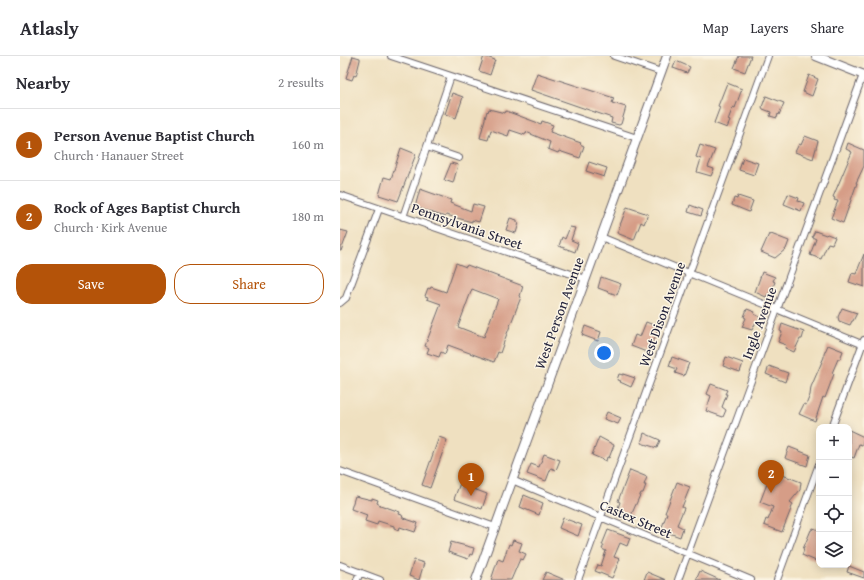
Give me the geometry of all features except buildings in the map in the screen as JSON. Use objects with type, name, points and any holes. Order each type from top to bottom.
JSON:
[{"type":"street","points":[[392,56],[637,138]]},
{"type":"street","points":[[614,56],[661,72]]},
{"type":"street","name":"West Person Avenue","points":[[476,580],[667,56]]},
{"type":"street","name":"West Dison Avenue","points":[[578,580],[768,56]]},
{"type":"street","points":[[816,56],[864,75]]},
{"type":"street","name":"Ingle Avenue","points":[[678,580],[776,309],[864,75]]},
{"type":"street","points":[[403,217],[451,76]]},
{"type":"street","points":[[427,147],[459,158]]},
{"type":"street","name":"Pennsylvania Street","points":[[340,195],[586,279]]},
{"type":"street","points":[[340,303],[346,298],[379,209]]},
{"type":"street","points":[[601,237],[863,344],[833,424]]},
{"type":"street","points":[[340,471],[495,527]]},
{"type":"street","points":[[777,580],[816,472]]},
{"type":"street","name":"Castex Street","points":[[512,480],[751,580]]},
{"type":"street","points":[[340,565],[380,580]]},
{"type":"street","points":[[357,580],[360,572]]},
{"type":"place","name":"Rock of Ages Baptist Church","points":[[771,493]]},
{"type":"place","name":"Person Avenue Baptist Church","points":[[471,496]]}]
